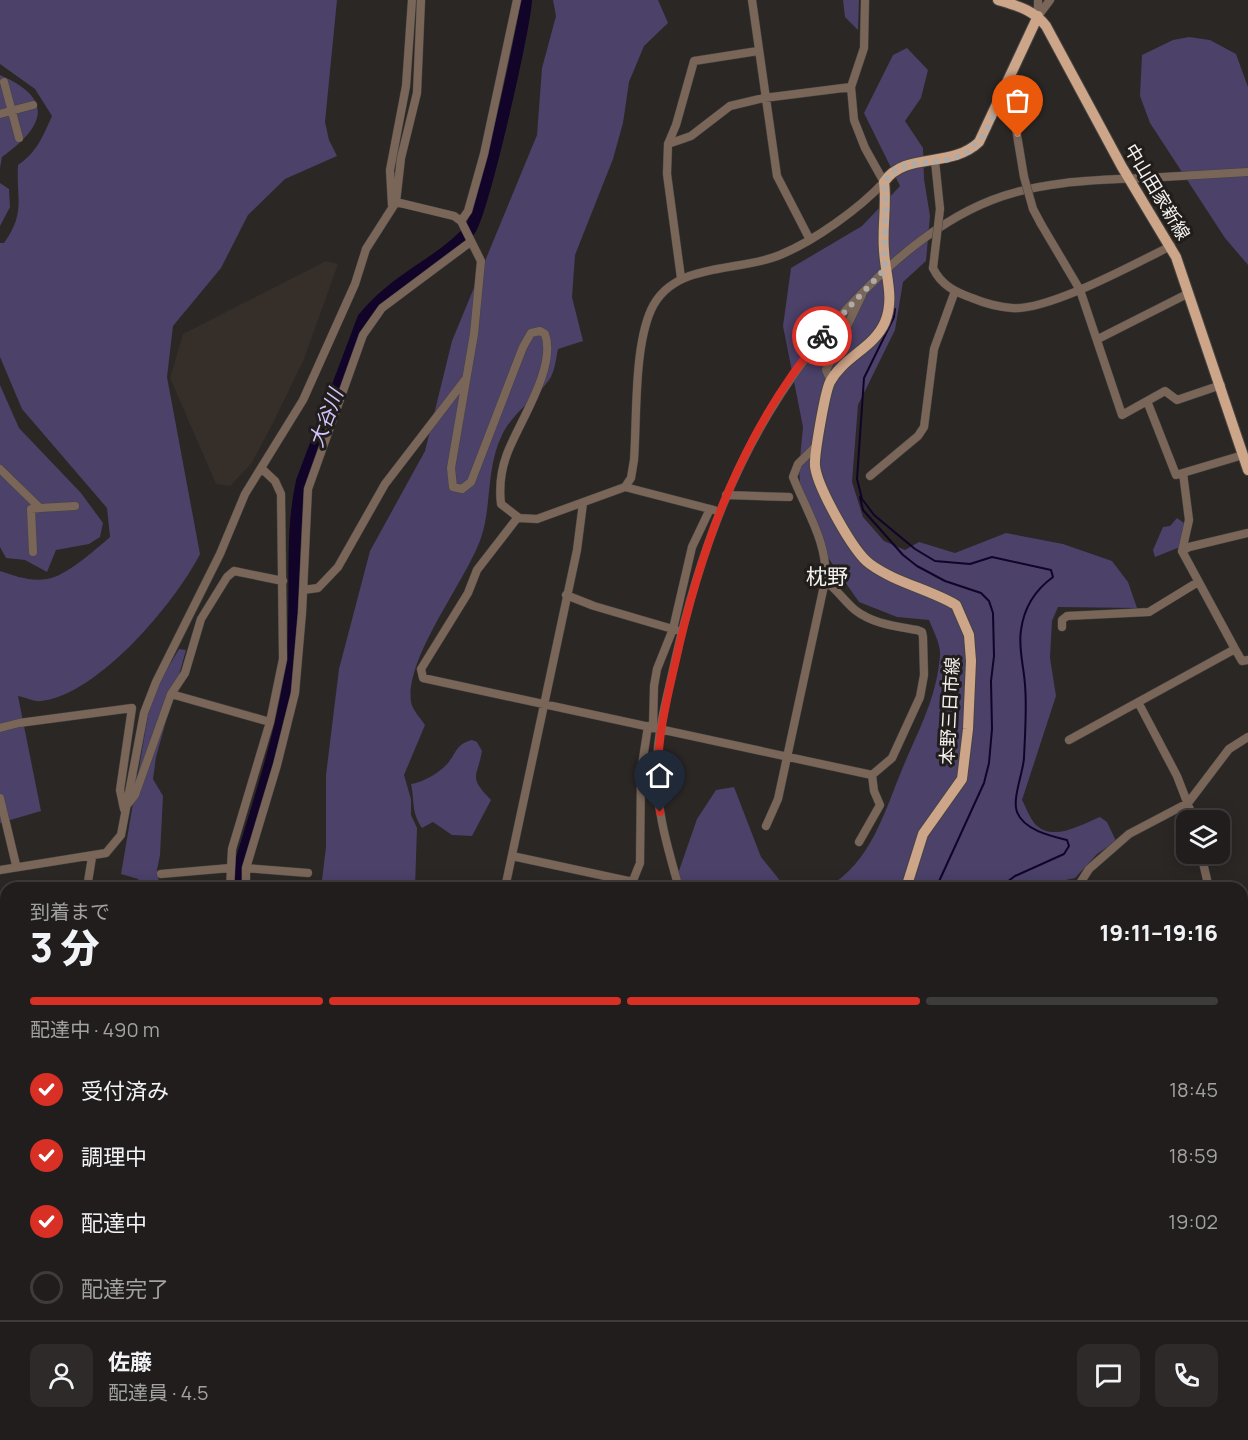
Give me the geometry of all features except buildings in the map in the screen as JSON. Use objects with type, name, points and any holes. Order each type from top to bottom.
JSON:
[{"type":"main road","points":[[884,182],[890,173],[906,165],[960,155],[979,142],[1038,16],[1023,7],[998,0]]},
{"type":"main road","name":"中山田家新線","points":[[1038,16],[1054,39],[1128,178],[1171,246],[1221,385],[1243,438],[1243,454],[1248,470]]},
{"type":"main road","name":"本野三日市線","points":[[884,182],[887,203],[884,233],[885,269],[890,304],[879,333],[838,370],[831,381],[825,395],[815,465],[820,487],[836,511],[850,542],[869,564],[956,605],[969,635],[971,661],[968,729],[962,779],[923,834],[908,882]]},
{"type":"street","points":[[394,204],[390,170],[406,86],[412,0]]},
{"type":"street","points":[[0,870],[16,865],[92,857],[106,853],[121,835],[144,713],[156,682],[220,554],[245,494],[303,400],[355,284],[366,249],[394,204],[401,158],[417,93],[421,0]]},
{"type":"street","points":[[461,221],[468,211],[484,154],[518,0]]},
{"type":"street","points":[[752,0],[777,176],[809,238]]},
{"type":"street","points":[[625,487],[631,478],[634,460],[643,335],[658,297],[681,278],[778,256],[866,201],[884,182],[865,148],[854,120],[851,87],[864,48],[865,0]]},
{"type":"street","points":[[1038,0],[1038,16]]},
{"type":"street","points":[[1038,16],[1050,0]]},
{"type":"street","points":[[681,278],[667,174],[668,144],[694,61],[758,51]]},
{"type":"street","points":[[1008,79],[1024,177],[1033,209],[1080,290],[1122,415],[1165,392],[1177,400],[1221,385]]},
{"type":"street","points":[[4,82],[19,138]]},
{"type":"street","points":[[668,144],[691,136],[730,106],[765,98],[851,87]]},
{"type":"street","points":[[0,114],[33,105]]},
{"type":"street","points":[[935,161],[940,209],[933,268],[938,278],[955,291],[982,302],[1014,308],[1044,302],[1080,290],[1171,246]]},
{"type":"street","points":[[632,882],[640,863],[641,772],[719,511],[742,458],[788,379],[838,317],[885,269],[946,224],[993,200],[1051,184],[1247,170]]},
{"type":"street","points":[[394,204],[435,210],[454,216],[461,221],[469,243],[481,261],[474,334],[451,468],[453,487],[462,489],[471,482],[523,347],[531,333],[540,331],[545,334],[549,346],[530,408],[507,454],[499,488],[501,504],[518,517],[537,519],[625,487],[719,511]]},
{"type":"street","points":[[246,882],[246,868],[277,765],[295,693],[308,489],[363,335],[382,308],[469,243]]},
{"type":"street","points":[[831,381],[826,370],[866,289]]},
{"type":"street","points":[[870,476],[918,436],[924,427],[934,349],[955,291]]},
{"type":"street","points":[[1098,339],[1189,293]]},
{"type":"street","points":[[303,590],[318,588],[338,567],[385,484],[465,380]]},
{"type":"street","points":[[1148,401],[1176,475],[1243,454]]},
{"type":"street","points":[[765,826],[778,799],[825,581],[826,567],[823,548],[793,477],[798,464],[817,446]]},
{"type":"street","points":[[230,882],[232,849],[270,722],[283,660],[281,494],[275,481],[261,468]]},
{"type":"street","points":[[0,469],[40,508]]},
{"type":"street","points":[[1183,472],[1189,520],[1182,551],[1242,661],[1248,660]]},
{"type":"street","points":[[726,495],[789,497]]},
{"type":"street","points":[[506,882],[583,503]]},
{"type":"street","points":[[33,552],[32,509],[75,506]]},
{"type":"street","points":[[677,882],[662,829],[654,727],[654,686],[673,629],[685,570],[710,509]]},
{"type":"street","points":[[518,517],[477,570],[468,593],[421,669],[423,678],[872,775]]},
{"type":"street","points":[[1182,551],[1189,547],[1248,533]]},
{"type":"street","points":[[126,810],[135,795],[171,694],[185,673],[201,619],[226,577],[234,571],[283,581]]},
{"type":"street","points":[[825,581],[837,590],[854,609],[870,620],[922,632],[924,675],[920,697],[892,758],[872,775]]},
{"type":"street","points":[[1062,627],[1062,620],[1067,616],[1149,612],[1198,582]]},
{"type":"street","points":[[566,595],[594,606],[682,632]]},
{"type":"street","points":[[1069,740],[1235,649]]},
{"type":"street","points":[[171,694],[270,722]]},
{"type":"street","points":[[1138,702],[1191,810]]},
{"type":"street","points":[[0,728],[19,723],[132,708],[120,790],[126,810]]},
{"type":"street","points":[[1080,882],[1089,869],[1129,834],[1188,802],[1229,749],[1248,737]]},
{"type":"street","points":[[859,842],[880,805],[874,791],[872,775]]},
{"type":"street","points":[[0,798],[3,822],[16,865]]},
{"type":"street","points":[[512,856],[619,882]]},
{"type":"street","points":[[88,882],[92,857]]},
{"type":"street","points":[[1203,864],[1208,882]]},
{"type":"street","points":[[161,873],[230,868]]},
{"type":"street","points":[[246,868],[308,873]]},
{"type":"shaded area","points":[[0,0],[337,0],[325,122],[329,140],[337,156],[285,179],[248,215],[221,268],[173,326],[167,377],[200,554],[173,597],[132,644],[110,665],[63,695],[41,701],[18,696],[41,811],[0,823],[0,571],[29,579],[41,580],[54,577],[80,562],[110,537],[107,508],[22,409],[0,357],[0,243],[4,243],[11,232],[18,214],[18,165],[35,149],[52,116],[35,89],[0,64]]},
{"type":"shaded area","points":[[553,0],[658,0],[668,23],[644,46],[629,82],[623,123],[613,159],[575,255],[572,297],[583,341],[558,349],[551,377],[512,419],[502,435],[491,473],[487,513],[481,538],[426,642],[417,664],[412,684],[411,702],[425,725],[404,775],[411,799],[411,815],[417,828],[415,882],[322,882],[326,847],[326,775],[339,669],[370,551],[425,451],[452,341],[537,135],[542,68],[556,16]]},
{"type":"shaded area","points":[[843,0],[859,0],[858,30],[845,17]]},
{"type":"shaded area","points":[[1189,37],[1210,40],[1236,54],[1248,87],[1248,265],[1225,238],[1150,123],[1140,96],[1142,55],[1173,40]]},
{"type":"shaded area","points":[[907,48],[928,70],[921,98],[905,121],[923,148],[924,179],[930,216],[926,261],[903,282],[895,330],[858,405],[852,482],[863,517],[884,541],[905,550],[919,542],[955,553],[1006,533],[1063,544],[1112,561],[1128,582],[1137,608],[1058,607],[1052,621],[1050,658],[1056,696],[1022,800],[1036,825],[1043,830],[1059,832],[1068,830],[1100,817],[1107,822],[1116,841],[1097,854],[1075,878],[1057,882],[835,882],[854,865],[865,851],[883,818],[926,712],[935,685],[940,651],[929,620],[897,617],[859,602],[822,549],[801,498],[799,469],[803,427],[783,326],[791,268],[862,226],[900,186],[864,113],[893,55]]},
{"type":"shaded area","points":[[0,75],[18,84],[30,94],[36,103],[38,113],[35,124],[28,134],[2,157],[0,168]]},
{"type":"shaded area","points":[[0,183],[9,189],[10,207],[0,226]]},
{"type":"shaded area","points":[[326,261],[338,264],[304,359],[273,423],[251,464],[230,486],[216,484],[170,378],[183,334]]},
{"type":"shaded area","points":[[0,385],[19,428],[81,493],[103,523],[100,537],[89,544],[56,550],[47,572],[25,560],[6,558],[0,547]]},
{"type":"shaded area","points":[[1177,518],[1184,523],[1180,547],[1155,557],[1153,550],[1163,527],[1170,526]]},
{"type":"shaded area","points":[[179,649],[186,650],[156,757],[153,779],[163,796],[157,870],[159,882],[140,882],[138,879],[121,874],[148,715],[156,688]]},
{"type":"shaded area","points":[[472,740],[477,742],[482,751],[477,781],[491,800],[472,836],[452,835],[433,822],[422,828],[415,812],[411,784],[436,774],[448,763],[460,746]]},
{"type":"shaded area","points":[[734,787],[761,857],[781,882],[675,882],[697,819],[716,790]]},
{"type":"waterway","name":"大谷川","points":[[241,882],[240,865],[280,728],[286,699],[293,646],[296,522],[302,481],[363,319],[387,294],[443,254],[469,231],[483,192],[502,120],[526,0]]},
{"type":"waterway","points":[[895,309],[894,317],[864,378],[857,479],[862,499],[874,515],[915,549],[935,561],[970,564],[992,557],[1051,570],[1053,577],[1031,600],[1021,630],[1026,722],[1024,758],[1016,807],[1020,818],[1031,828],[1067,840],[1069,846],[1064,854],[1015,876],[1007,882]]},
{"type":"waterway","points":[[860,497],[863,510],[903,555],[917,566],[945,581],[981,593],[989,601],[993,613],[994,656],[991,681],[992,729],[989,763],[984,783],[939,882]]},
{"type":"way so far","points":[[822,336],[885,269],[884,233],[887,203],[884,182],[890,173],[906,165],[935,161],[970,150],[985,132],[1008,79],[1018,137]]},
{"type":"district","name":"枕野","points":[[827,577]]},
{"type":"route","points":[[660,812],[657,761],[660,729],[684,624],[719,511],[742,458],[770,407],[788,379],[822,336]]}]
